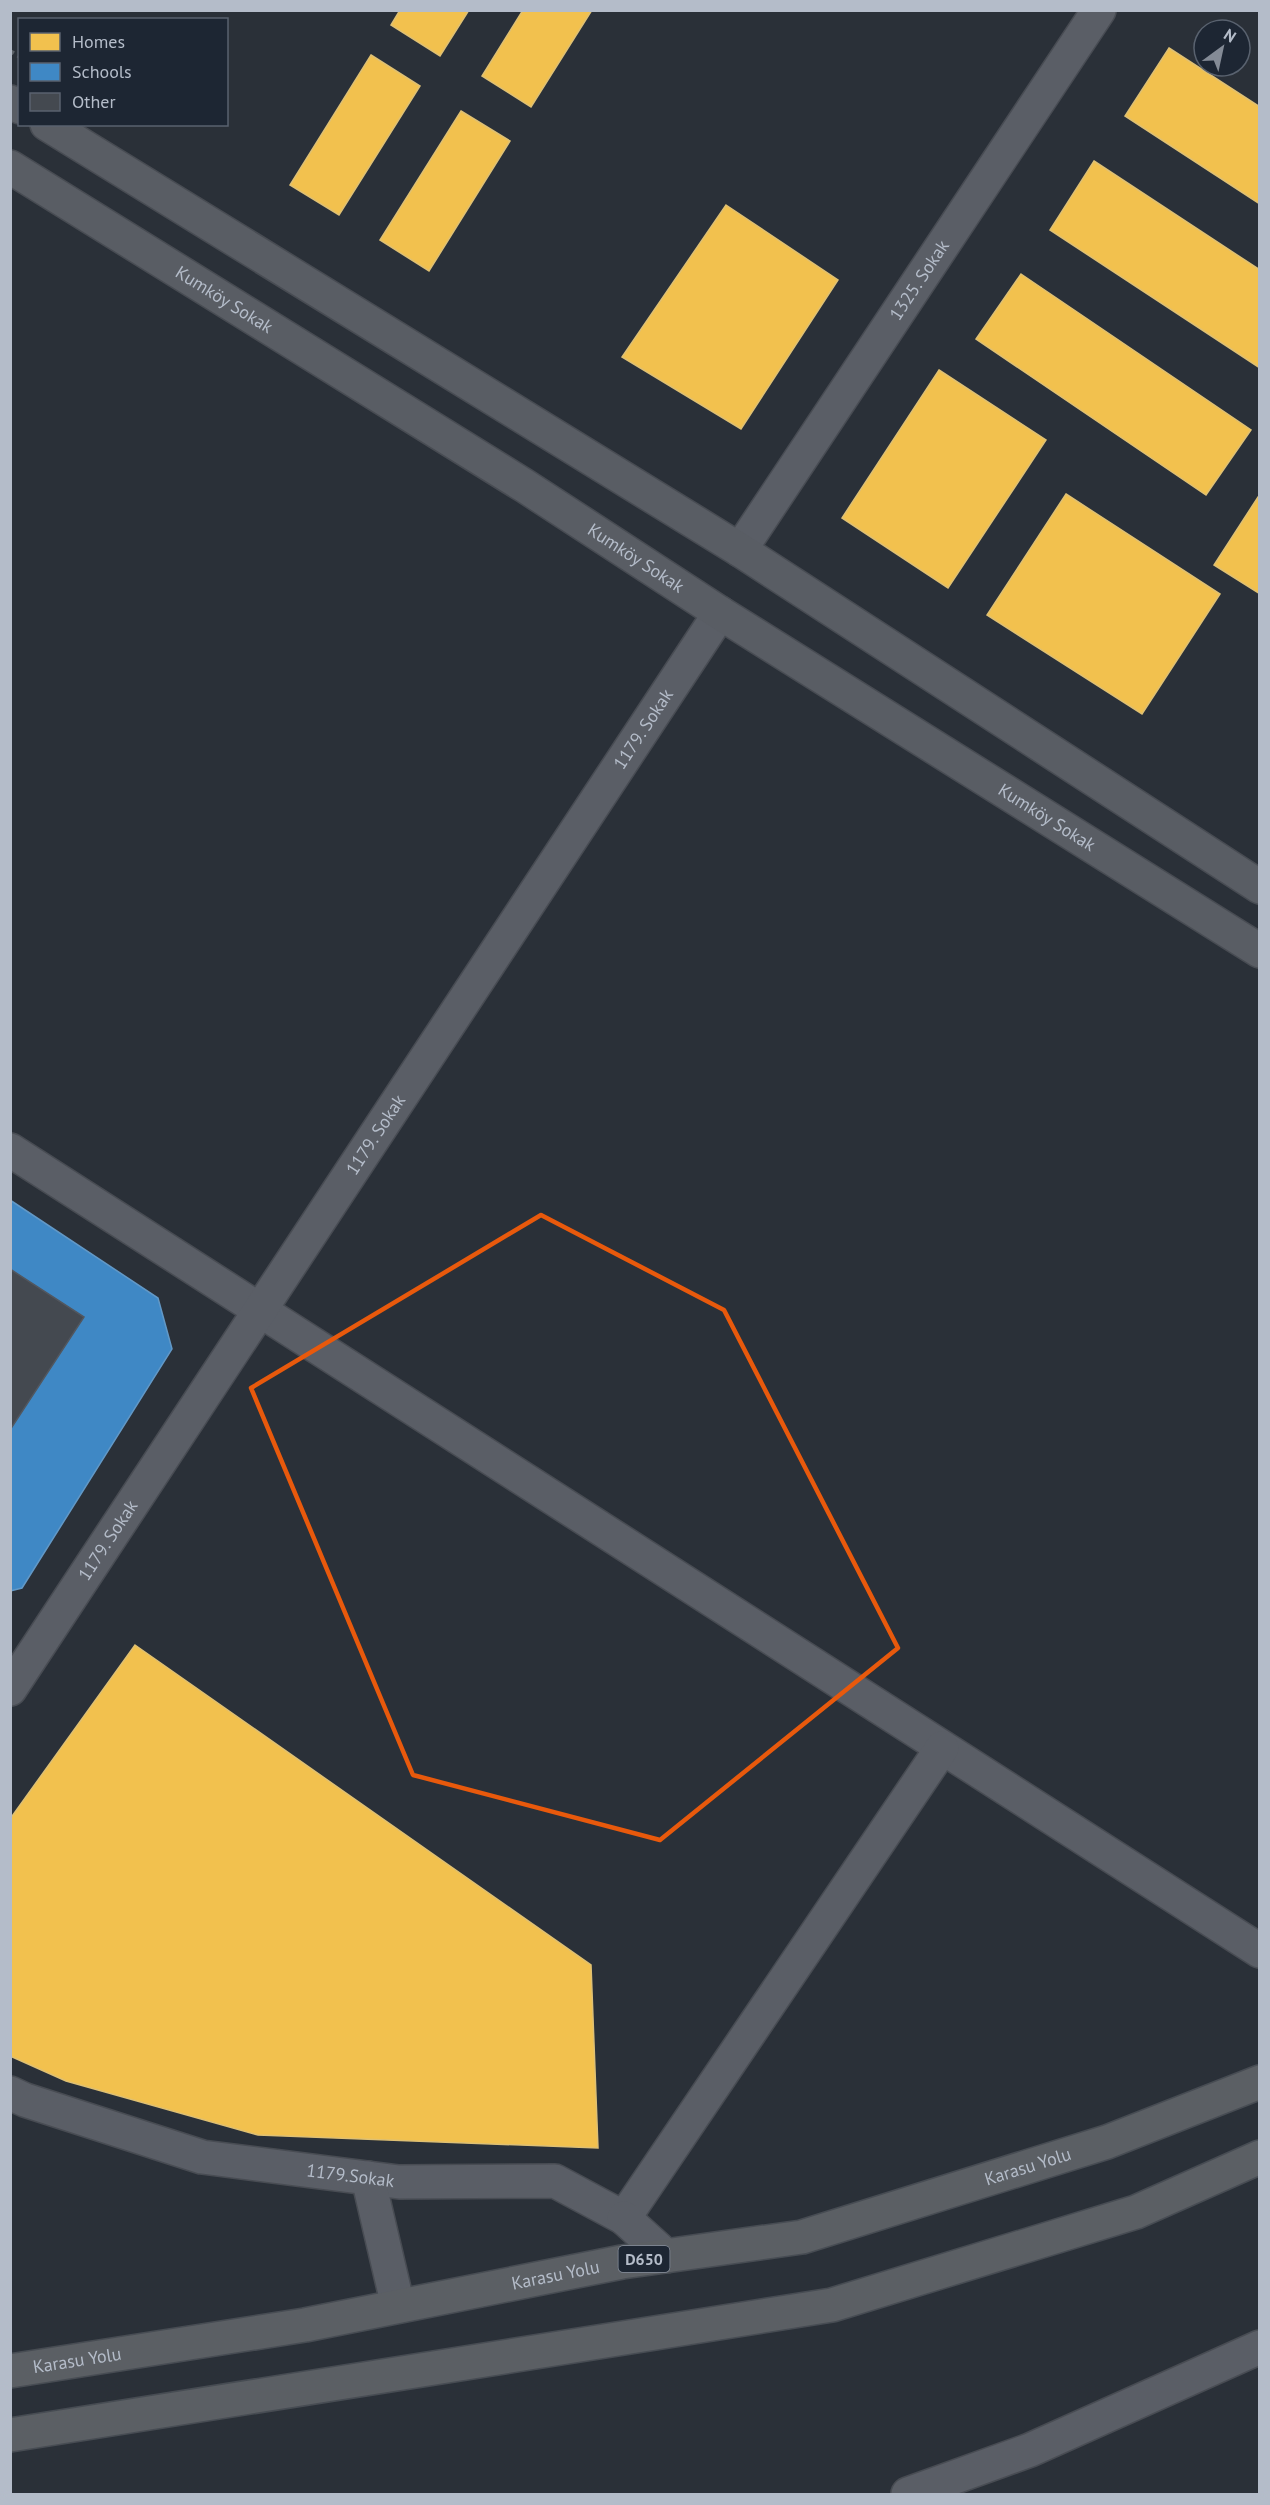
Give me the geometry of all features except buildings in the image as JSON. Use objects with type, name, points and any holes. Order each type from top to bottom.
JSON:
[{"type":"highway","name":"Karasu Yolu","points":[[10,2371],[305,2325],[622,2262],[802,2237],[1107,2142],[1260,2082]]},
{"type":"highway","points":[[10,2435],[832,2305],[1136,2212],[1260,2157]]},
{"type":"main road","points":[[50,126],[740,550],[1260,887]]},
{"type":"main road","name":"Kumköy Sokak","points":[[10,167],[525,486],[720,613],[1260,951]]},
{"type":"street","name":"1325. Sokak","points":[[740,550],[1099,10]]},
{"type":"street","name":"1179. Sokak","points":[[10,1689],[720,613]]},
{"type":"street","points":[[10,1150],[1260,1951]]},
{"type":"street","points":[[624,2218],[942,1748]]},
{"type":"street","name":"1179.Sokak","points":[[10,2093],[25,2100],[202,2157],[399,2182],[555,2181],[624,2218],[666,2256]]},
{"type":"street","points":[[368,2178],[398,2306]]},
{"type":"street","points":[[908,2494],[1029,2450],[1260,2347]]},
{"type":"highlighted area","points":[[541,1215],[724,1310],[898,1648],[660,1840],[413,1775],[251,1388]]}]
